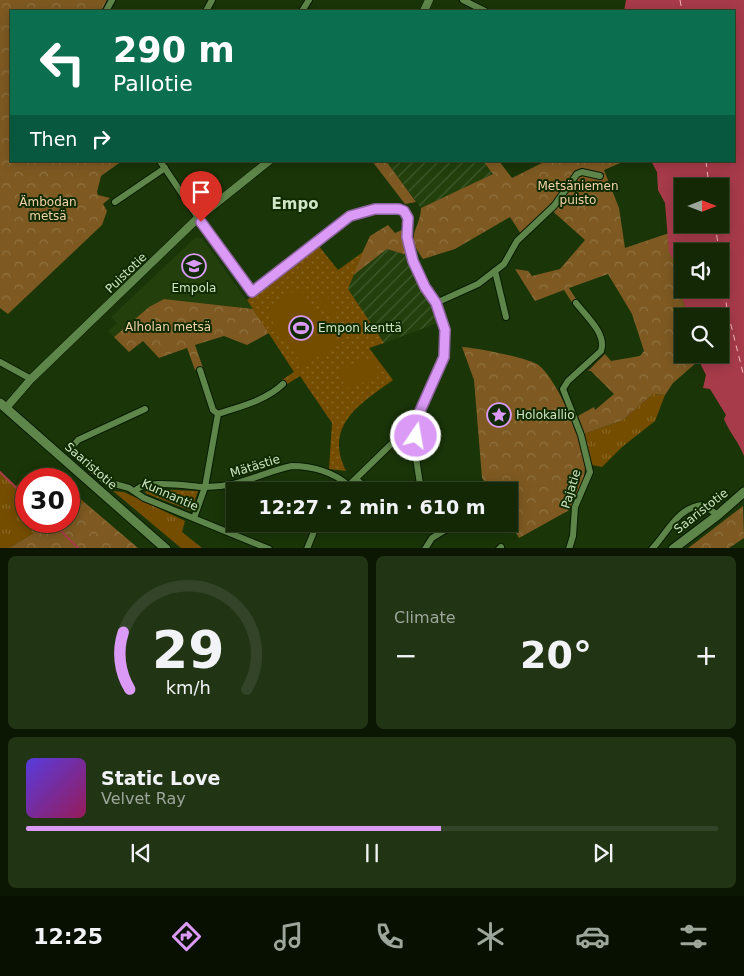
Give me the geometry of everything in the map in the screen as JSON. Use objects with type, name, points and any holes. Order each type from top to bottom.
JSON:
[{"type":"main road","name":"Saaristotie","points":[[3,406],[166,548]]},
{"type":"main road","name":"Saaristotie","points":[[673,548],[718,515],[744,492]]},
{"type":"street","points":[[463,0],[483,10]]},
{"type":"street","points":[[161,162],[252,292],[350,216],[360,212],[387,208],[404,211],[408,218],[407,237],[413,261],[425,287],[436,303],[445,330],[444,357],[416,420],[353,482]]},
{"type":"street","name":"Puistotie","points":[[3,406],[199,218],[268,162]]},
{"type":"street","points":[[115,202],[165,168]]},
{"type":"street","points":[[436,303],[478,284],[504,264],[522,236],[554,206],[577,174],[582,172],[600,176]]},
{"type":"street","points":[[495,271],[506,317]]},
{"type":"street","name":"Pajatie","points":[[569,548],[573,536],[575,507],[590,472],[581,435],[563,389],[568,381],[601,351],[603,341],[576,303]]},
{"type":"street","points":[[0,362],[31,379]]},
{"type":"street","points":[[200,370],[213,410],[218,414]]},
{"type":"street","points":[[218,414],[259,400],[274,392],[283,384]]},
{"type":"street","name":"Kunnantie","points":[[144,409],[78,440],[70,450],[104,481],[270,548]]},
{"type":"street","points":[[194,518],[205,487],[218,414]]},
{"type":"street","points":[[416,420],[415,451],[420,482]]},
{"type":"street","name":"Mätästie","points":[[245,482],[292,466],[325,472],[340,478],[344,482]]},
{"type":"street","points":[[356,479],[359,482]]},
{"type":"street","name":"Mätästie","points":[[135,492],[138,487],[148,484],[205,487],[226,484]]},
{"type":"street","points":[[652,548],[676,518],[685,511],[703,505],[718,515]]},
{"type":"street","points":[[307,548],[314,532]]},
{"type":"street","points":[[425,548],[432,538],[442,532]]},
{"type":"shaded area","points":[[626,0],[744,0],[744,456],[724,419],[726,415],[710,389],[703,388],[706,375],[700,363],[729,363],[729,308],[686,308],[682,298],[729,298],[729,243],[674,243],[674,262],[669,252],[665,203],[658,190],[657,172],[652,162],[735,162],[735,10],[624,10]]},
{"type":"shaded area","points":[[387,162],[484,162],[493,174],[421,208]]},
{"type":"shaded area","name":"Empola","points":[[196,237],[202,238],[253,309],[164,299],[149,307],[114,337],[108,331],[117,323],[111,317]]},
{"type":"shaded area","points":[[387,249],[407,255],[438,323],[384,343],[348,289],[351,277]]},
{"type":"green space","name":"Ämbodan metsä","points":[[0,0],[107,0],[102,10],[10,10],[10,162],[121,162],[101,176],[98,195],[110,198],[103,204],[107,211],[102,225],[8,314],[0,308]]},
{"type":"green space","points":[[373,162],[387,162],[416,202],[405,204]]},
{"type":"green space","name":"Metsäniemen puisto","points":[[484,162],[500,162],[512,178],[544,162],[623,162],[604,170],[619,208],[625,248],[669,233],[668,242],[674,258],[674,298],[682,298],[686,308],[674,308],[674,363],[696,363],[673,383],[665,395],[653,394],[623,420],[584,434],[578,416],[594,407],[595,410],[614,394],[591,371],[588,371],[605,354],[611,361],[640,356],[644,351],[632,314],[608,274],[569,288],[578,302],[573,304],[564,290],[535,301],[515,269],[528,271],[532,276],[560,269],[585,240],[548,207],[521,234],[510,217],[455,249],[423,259],[417,250],[414,238],[421,208],[493,174]]},
{"type":"green space","points":[[388,225],[395,233],[402,230],[407,255],[387,249],[351,277],[370,236]]},
{"type":"green space","points":[[318,245],[338,270],[363,252],[348,289],[384,343],[369,348],[393,380],[358,407],[342,428],[339,441],[340,455],[346,471],[329,469],[332,423],[300,376],[284,386],[282,380],[294,372],[247,300]]},
{"type":"green space","name":"Empon kenttä","points":[[300,287],[337,345],[303,366],[265,311]]},
{"type":"green space","points":[[325,293],[338,313],[330,319],[316,299]]},
{"type":"green space","name":"Alholan metsä","points":[[164,299],[253,309],[269,333],[247,345],[224,336],[195,345],[203,368],[195,370],[187,348],[159,358],[143,341],[129,352],[114,337],[149,307]]},
{"type":"green space","points":[[462,347],[500,353],[537,364],[545,371],[561,396],[575,427],[584,456],[585,472],[573,508],[519,538],[516,532],[518,532],[518,482],[485,482],[482,478],[474,380]]},
{"type":"green space","points":[[369,358],[374,361],[380,372],[378,377],[345,389],[340,370]]},
{"type":"green space","points":[[653,394],[665,395],[655,421],[622,447],[602,467],[592,465],[584,434],[623,420]]},
{"type":"green space","points":[[0,472],[15,487],[15,533],[33,533],[9,548],[0,548]]},
{"type":"green space","points":[[147,489],[198,491],[191,511],[145,493]]},
{"type":"green space","points":[[113,491],[124,492],[185,521],[182,532],[202,548],[181,548]]},
{"type":"green space","points":[[84,502],[138,548],[9,548],[33,533],[80,533],[80,504]]},
{"type":"green space","points":[[743,506],[744,538],[729,548],[688,548]]},
{"type":"waterway","points":[[0,472],[15,486]]},
{"type":"waterway","points":[[63,533],[78,548]]},
{"type":"ferry route","points":[[680,0],[682,10]]},
{"type":"ferry route","points":[[706,162],[708,178]]},
{"type":"ferry route","points":[[716,233],[718,243]]},
{"type":"ferry route","points":[[725,298],[744,377]]},
{"type":"place","name":"Empola","points":[[194,266]]},
{"type":"place","name":"Empon kenttä","points":[[301,328]]},
{"type":"place","name":"Holokallio","points":[[499,415]]},
{"type":"district","name":"Empo","points":[[295,204]]},
{"type":"route","points":[[201,222],[252,292],[350,216],[375,209],[387,208],[404,211],[408,218],[407,237],[413,261],[444,321],[446,348],[442,364],[416,420],[416,436]]}]
